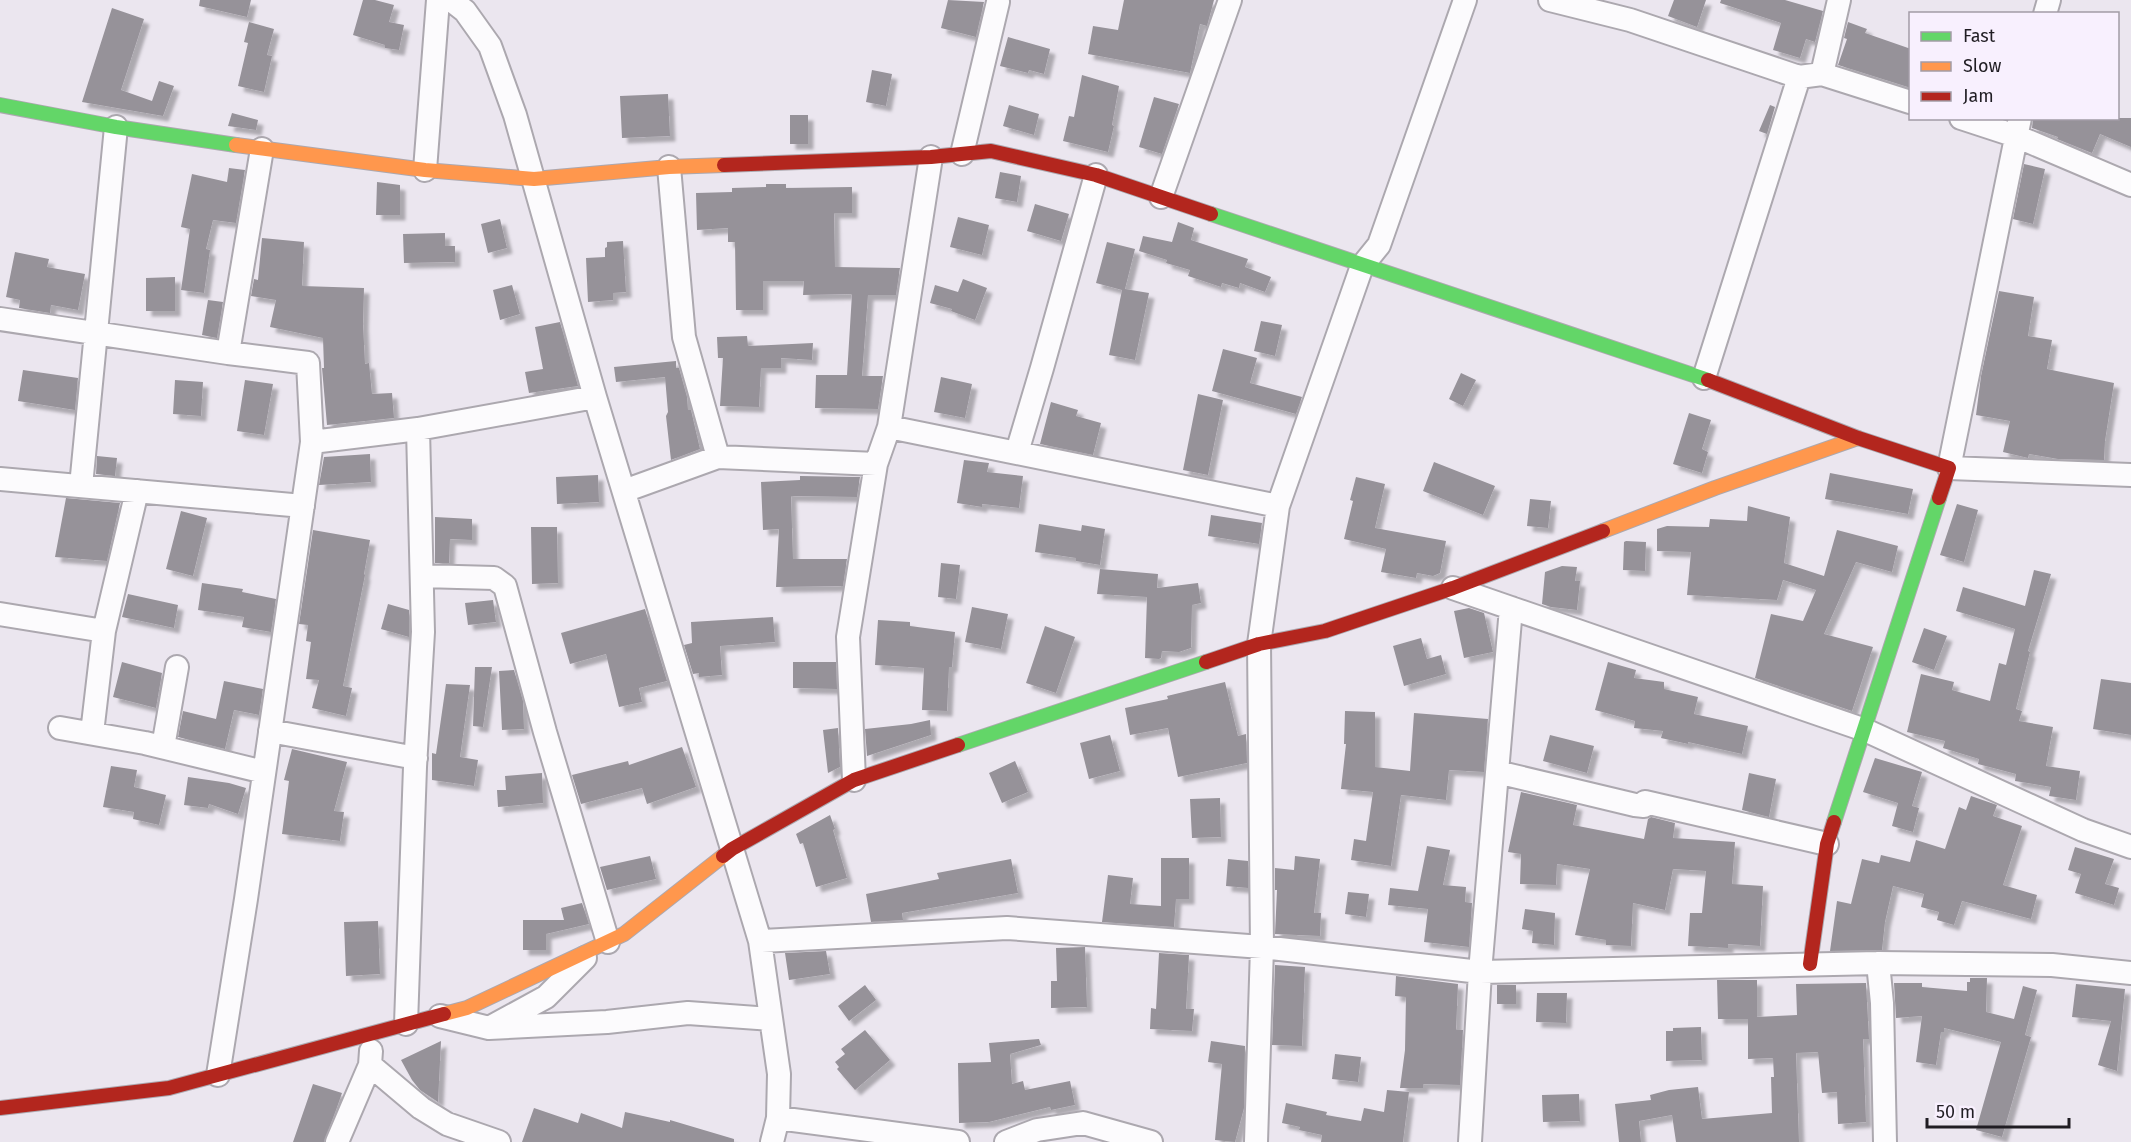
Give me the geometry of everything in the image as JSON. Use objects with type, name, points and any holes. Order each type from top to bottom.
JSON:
[{"type":"street","points":[[425,170],[438,0]]},
{"type":"street","points":[[452,0],[465,11],[490,46],[515,115],[595,397],[760,940],[779,1074],[778,1118],[772,1142]]},
{"type":"street","points":[[1161,197],[1230,0]]},
{"type":"street","points":[[1256,1142],[1262,947],[1259,644],[1278,506],[1362,266],[1379,245],[1465,0]]},
{"type":"street","points":[[1550,0],[1630,20],[1799,77],[1822,74],[1909,101]]},
{"type":"street","points":[[1822,74],[1839,0]]},
{"type":"street","points":[[962,154],[998,2]]},
{"type":"street","points":[[1704,378],[1799,77]]},
{"type":"street","points":[[0,105],[116,127],[262,149],[425,170],[534,179],[669,167],[931,157],[991,151],[1096,175],[1362,266],[1704,378],[1858,438],[1948,468],[2131,475]]},
{"type":"street","points":[[1973,120],[2018,127],[2131,186]]},
{"type":"street","points":[[81,486],[116,127]]},
{"type":"street","points":[[1810,963],[1827,844],[1948,468],[2018,127]]},
{"type":"street","points":[[228,353],[262,149]]},
{"type":"street","points":[[854,780],[848,637],[876,464],[889,427],[931,157]]},
{"type":"street","points":[[669,167],[684,337],[718,457]]},
{"type":"street","points":[[1017,452],[1096,175]]},
{"type":"street","points":[[0,319],[308,363],[312,441],[218,1075]]},
{"type":"street","points":[[312,441],[418,429],[595,397]]},
{"type":"street","points":[[889,427],[1278,506]]},
{"type":"street","points":[[406,1024],[423,632],[418,429]]},
{"type":"street","points":[[0,1108],[169,1088],[466,1008],[624,934],[732,849],[854,780],[1259,644],[1325,631],[1453,588],[1704,492],[1858,438]]},
{"type":"street","points":[[624,491],[718,457],[876,464]]},
{"type":"street","points":[[0,479],[303,506]]},
{"type":"street","points":[[92,734],[104,631],[138,491]]},
{"type":"street","points":[[422,576],[494,578],[505,586],[602,944]]},
{"type":"street","points":[[1453,588],[1865,730],[2083,830],[2131,847]]},
{"type":"street","points":[[1470,1142],[1480,972],[1511,608]]},
{"type":"street","points":[[0,614],[104,631]]},
{"type":"street","points":[[163,747],[177,668]]},
{"type":"street","points":[[60,728],[163,747],[264,772]]},
{"type":"street","points":[[270,731],[416,758]]},
{"type":"street","points":[[1497,772],[1635,805],[1644,806],[1645,802],[1827,844]]},
{"type":"street","points":[[760,940],[1006,928],[1262,947],[1480,972],[1810,963],[2052,965],[2131,972]]},
{"type":"street","points":[[489,1028],[546,997],[602,944]]},
{"type":"street","points":[[1878,963],[1882,1003],[1885,1142]]},
{"type":"street","points":[[438,1016],[489,1028],[607,1022],[688,1013],[771,1019]]},
{"type":"street","points":[[337,1142],[370,1065],[374,1033]]},
{"type":"street","points":[[370,1065],[421,1108],[447,1124],[499,1142]]},
{"type":"street","points":[[778,1118],[958,1142]]},
{"type":"street","points":[[1006,1142],[1037,1130],[1083,1123],[1151,1142]]},
{"type":"building","points":[[200,0],[251,0],[247,17],[199,6]]},
{"type":"building","points":[[363,0],[375,0],[394,5],[389,22],[404,25],[399,50],[385,48],[385,45],[353,35]]},
{"type":"building","points":[[948,0],[984,2],[976,37],[941,28]]},
{"type":"building","points":[[1124,0],[1214,0],[1207,26],[1200,24],[1190,73],[1088,54],[1093,26],[1118,30]]},
{"type":"building","points":[[1674,0],[1706,0],[1697,27],[1668,16]]},
{"type":"building","points":[[1721,0],[1785,0],[1823,11],[1815,42],[1806,39],[1800,58],[1773,50],[1781,23],[1720,3]]},
{"type":"building","points":[[112,8],[144,19],[121,90],[152,101],[159,81],[174,86],[163,116],[82,102]]},
{"type":"building","points":[[249,22],[274,29],[267,55],[272,56],[264,92],[238,86],[248,43],[244,42]]},
{"type":"building","points":[[1848,22],[1867,29],[1865,33],[1909,48],[1909,87],[1838,65],[1847,39],[1844,38]]},
{"type":"building","points":[[1008,37],[1050,49],[1044,74],[1029,70],[1028,73],[1000,66]]},
{"type":"building","points":[[872,70],[892,74],[886,106],[866,102]]},
{"type":"building","points":[[1082,75],[1119,86],[1108,152],[1063,141],[1069,116],[1074,117]]},
{"type":"building","points":[[668,94],[670,136],[622,138],[620,96]]},
{"type":"building","points":[[1154,97],[1179,104],[1162,154],[1139,147]]},
{"type":"building","points":[[1009,105],[1039,114],[1034,135],[1003,126]]},
{"type":"building","points":[[1770,105],[1775,107],[1767,134],[1759,131]]},
{"type":"building","points":[[232,113],[258,120],[256,130],[228,126]]},
{"type":"building","points":[[790,115],[808,115],[808,144],[790,144]]},
{"type":"building","points":[[2131,118],[2131,147],[2100,134],[2092,153],[2032,128],[2033,120]]},
{"type":"building","points":[[2024,164],[2045,169],[2033,224],[2013,219]]},
{"type":"building","points":[[229,168],[245,170],[236,223],[213,220],[206,249],[210,250],[204,293],[181,290],[190,229],[181,227],[192,174],[227,182]]},
{"type":"building","points":[[1000,172],[1021,176],[1017,202],[995,198]]},
{"type":"building","points":[[377,182],[400,185],[400,215],[376,215]]},
{"type":"building","points":[[766,184],[786,184],[786,188],[852,187],[852,213],[834,213],[835,267],[900,268],[896,295],[868,295],[862,376],[883,376],[878,409],[815,408],[816,375],[847,375],[852,294],[803,295],[804,281],[763,281],[763,310],[736,310],[735,242],[728,242],[728,228],[697,230],[696,193],[732,192],[732,188],[766,187]]},
{"type":"building","points":[[1035,204],[1069,214],[1061,241],[1027,231]]},
{"type":"building","points":[[958,217],[989,225],[982,255],[950,247]]},
{"type":"building","points":[[500,219],[507,248],[488,253],[481,224]]},
{"type":"building","points":[[1178,222],[1194,228],[1191,240],[1248,259],[1245,267],[1271,277],[1265,292],[1240,283],[1239,288],[1222,283],[1221,287],[1188,276],[1190,270],[1166,263],[1167,260],[1139,251],[1143,236],[1172,242]]},
{"type":"building","points":[[445,233],[445,246],[455,246],[455,262],[404,263],[403,234]]},
{"type":"building","points":[[262,238],[304,242],[302,286],[364,288],[365,364],[369,363],[372,394],[392,393],[394,418],[327,425],[322,368],[324,368],[323,338],[270,327],[276,300],[251,296],[254,279],[258,280]]},
{"type":"building","points":[[623,241],[626,292],[613,293],[613,300],[588,302],[586,258],[605,257],[607,242]]},
{"type":"building","points":[[1107,242],[1135,249],[1125,289],[1149,293],[1135,360],[1109,355],[1122,290],[1096,283]]},
{"type":"building","points":[[15,252],[49,259],[47,267],[85,274],[78,310],[51,305],[50,313],[19,308],[20,300],[6,297]]},
{"type":"building","points":[[175,277],[175,311],[146,311],[146,278]]},
{"type":"building","points":[[963,279],[987,288],[975,320],[951,311],[952,309],[930,303],[935,285],[958,292]]},
{"type":"building","points":[[512,285],[520,314],[500,320],[493,290]]},
{"type":"building","points":[[1999,291],[2034,297],[2028,336],[2052,340],[2047,369],[2114,383],[2104,460],[2058,459],[2029,454],[2028,458],[2003,452],[2010,421],[1976,415],[1981,376]]},
{"type":"building","points":[[208,300],[223,302],[217,338],[202,335]]},
{"type":"building","points":[[1261,321],[1282,325],[1275,356],[1254,351]]},
{"type":"building","points":[[560,322],[578,386],[529,393],[525,372],[543,369],[535,327]]},
{"type":"building","points":[[747,336],[748,346],[813,343],[812,360],[781,358],[781,368],[761,368],[759,407],[720,406],[723,358],[718,358],[717,337]]},
{"type":"building","points":[[1223,349],[1257,358],[1250,383],[1302,397],[1296,414],[1212,391]]},
{"type":"building","points":[[676,361],[676,368],[679,368],[688,410],[691,410],[700,449],[671,460],[666,416],[668,412],[665,377],[616,382],[614,367]]},
{"type":"building","points":[[23,370],[78,378],[75,410],[18,401]]},
{"type":"building","points":[[1461,373],[1476,380],[1463,406],[1449,399]]},
{"type":"building","points":[[941,377],[972,384],[965,418],[934,412]]},
{"type":"building","points":[[175,380],[203,382],[201,416],[173,414]]},
{"type":"building","points":[[245,380],[273,384],[264,435],[237,431]]},
{"type":"building","points":[[1198,394],[1223,400],[1208,475],[1183,470]]},
{"type":"building","points":[[1051,402],[1078,410],[1076,416],[1101,423],[1093,455],[1040,444]]},
{"type":"building","points":[[1689,413],[1711,420],[1702,449],[1708,452],[1702,473],[1673,464]]},
{"type":"building","points":[[370,454],[371,482],[319,485],[324,457]]},
{"type":"building","points":[[97,456],[117,458],[115,476],[96,474]]},
{"type":"building","points":[[964,460],[989,463],[987,472],[1023,476],[1019,508],[982,504],[982,507],[957,503]]},
{"type":"building","points":[[1434,462],[1495,486],[1483,515],[1423,491]]},
{"type":"building","points":[[1830,473],[1913,489],[1908,514],[1825,499]]},
{"type":"building","points":[[598,475],[599,502],[557,504],[556,477]]},
{"type":"building","points":[[800,476],[860,477],[857,497],[791,496],[793,559],[847,559],[843,586],[776,587],[779,529],[763,530],[761,482],[800,480]]},
{"type":"building","points":[[1356,477],[1385,484],[1375,528],[1446,541],[1440,573],[1433,576],[1417,573],[1416,578],[1381,572],[1386,549],[1344,539]]},
{"type":"building","points":[[66,498],[120,503],[107,561],[55,557]]},
{"type":"building","points":[[1530,499],[1551,501],[1548,528],[1527,526]]},
{"type":"building","points":[[1957,504],[1978,510],[1964,562],[1940,555]]},
{"type":"building","points":[[1748,506],[1790,517],[1784,563],[1824,576],[1837,530],[1898,546],[1892,572],[1856,562],[1824,634],[1873,647],[1852,711],[1755,678],[1771,614],[1803,621],[1816,590],[1783,580],[1777,600],[1687,595],[1691,552],[1657,551],[1657,529],[1667,526],[1709,527],[1710,519],[1747,521]]},
{"type":"building","points":[[181,511],[207,518],[193,576],[166,569]]},
{"type":"building","points":[[1211,515],[1262,523],[1259,544],[1208,536]]},
{"type":"building","points":[[435,517],[472,519],[472,540],[450,539],[449,563],[435,563]]},
{"type":"building","points":[[1039,524],[1081,531],[1082,525],[1105,529],[1100,565],[1076,561],[1076,558],[1035,552]]},
{"type":"building","points":[[531,527],[557,527],[558,583],[532,584]]},
{"type":"building","points":[[313,530],[370,540],[343,686],[352,688],[346,716],[312,708],[319,680],[306,679],[311,642],[306,641],[308,625],[299,624]]},
{"type":"building","points":[[1624,542],[1646,542],[1645,571],[1623,570]]},
{"type":"building","points":[[941,563],[960,565],[956,599],[938,597]]},
{"type":"building","points":[[1562,566],[1577,567],[1575,581],[1580,581],[1577,610],[1542,604],[1545,572]]},
{"type":"building","points":[[1100,569],[1158,574],[1157,588],[1198,583],[1201,603],[1192,605],[1191,648],[1179,652],[1162,651],[1159,659],[1145,658],[1147,597],[1097,594]]},
{"type":"building","points":[[2034,570],[2051,574],[2028,651],[2030,652],[2016,709],[2022,711],[2019,721],[2053,727],[2046,766],[2080,771],[2076,800],[2049,796],[2051,787],[2015,781],[2016,774],[1978,764],[1979,759],[1943,748],[1945,741],[1907,732],[1921,674],[1954,682],[1952,690],[1990,701],[1999,663],[2006,665],[2015,629],[1956,611],[1963,587],[2025,606]]},
{"type":"building","points":[[202,583],[243,589],[242,592],[276,599],[271,632],[242,627],[244,617],[198,610]]},
{"type":"building","points":[[128,594],[178,605],[174,628],[122,617]]},
{"type":"building","points":[[493,600],[496,622],[468,625],[465,603]]},
{"type":"building","points":[[388,604],[409,610],[409,637],[381,629]]},
{"type":"building","points":[[972,607],[1008,614],[1001,649],[965,642]]},
{"type":"building","points":[[1469,608],[1484,613],[1493,652],[1464,658],[1454,611]]},
{"type":"building","points":[[645,609],[667,681],[639,688],[642,702],[619,707],[606,654],[570,664],[561,633]]},
{"type":"building","points":[[773,617],[775,642],[720,646],[722,675],[699,677],[699,673],[693,674],[684,645],[692,643],[691,622]]},
{"type":"building","points":[[878,620],[910,622],[910,626],[955,632],[952,667],[949,667],[947,711],[922,710],[924,668],[875,665]]},
{"type":"building","points":[[1045,626],[1075,637],[1056,693],[1026,683]]},
{"type":"building","points":[[1924,628],[1947,636],[1934,670],[1912,662]]},
{"type":"building","points":[[1421,638],[1427,659],[1441,655],[1446,674],[1404,686],[1393,646]]},
{"type":"building","points":[[122,662],[162,673],[156,708],[113,697]]},
{"type":"building","points":[[793,662],[836,662],[837,689],[793,688]]},
{"type":"building","points":[[1608,662],[1636,670],[1634,678],[1664,682],[1664,689],[1698,697],[1694,714],[1748,726],[1742,754],[1661,738],[1663,731],[1634,728],[1635,721],[1595,710]]},
{"type":"building","points":[[475,667],[492,667],[483,727],[473,726]]},
{"type":"building","points":[[514,670],[523,701],[524,729],[502,730],[499,671]]},
{"type":"building","points":[[2101,679],[2131,683],[2131,735],[2093,729]]},
{"type":"building","points":[[224,681],[263,689],[259,715],[234,710],[225,749],[178,737],[183,711],[216,719]]},
{"type":"building","points":[[1225,682],[1238,736],[1246,734],[1247,763],[1178,777],[1168,728],[1130,735],[1125,708],[1168,699],[1167,696]]},
{"type":"building","points":[[446,684],[470,685],[460,757],[478,760],[474,786],[432,780],[432,753],[436,754]]},
{"type":"building","points":[[1345,711],[1375,712],[1375,767],[1410,771],[1414,713],[1488,719],[1484,772],[1449,770],[1446,800],[1401,795],[1391,866],[1351,860],[1354,839],[1366,841],[1373,792],[1341,789],[1346,744],[1344,744]]},
{"type":"building","points":[[930,720],[931,735],[867,756],[865,729]]},
{"type":"building","points":[[838,728],[840,767],[828,773],[823,730]]},
{"type":"building","points":[[1110,735],[1120,771],[1089,779],[1080,743]]},
{"type":"building","points":[[1550,735],[1594,746],[1587,773],[1543,761]]},
{"type":"building","points":[[682,747],[696,787],[647,804],[642,788],[581,804],[572,775],[628,761],[629,765]]},
{"type":"building","points":[[292,749],[347,762],[334,811],[344,812],[340,841],[282,834],[289,781],[284,780]]},
{"type":"building","points":[[1875,758],[1922,772],[1912,806],[1919,808],[1913,832],[1892,826],[1898,803],[1863,792]]},
{"type":"building","points":[[1015,761],[1028,792],[1002,803],[989,773]]},
{"type":"building","points":[[111,766],[137,770],[134,787],[166,795],[159,825],[133,819],[134,812],[103,807]]},
{"type":"building","points":[[542,773],[543,803],[498,807],[497,790],[506,790],[505,776]]},
{"type":"building","points":[[1749,773],[1776,779],[1769,817],[1742,810]]},
{"type":"building","points":[[188,777],[246,788],[238,814],[209,804],[208,808],[184,805]]},
{"type":"building","points":[[1521,792],[1577,805],[1573,825],[1644,839],[1648,819],[1651,817],[1675,823],[1673,838],[1735,842],[1732,884],[1763,886],[1760,946],[1728,944],[1728,948],[1688,946],[1690,913],[1702,913],[1706,871],[1673,869],[1665,910],[1633,903],[1631,946],[1606,945],[1606,940],[1575,935],[1590,869],[1557,864],[1556,885],[1520,884],[1521,854],[1508,852]]},
{"type":"building","points":[[1971,796],[1997,805],[1993,816],[2022,826],[2003,885],[2037,895],[2031,919],[1962,901],[1954,925],[1937,920],[1939,912],[1921,907],[1924,894],[1893,886],[1882,950],[1830,951],[1837,901],[1851,904],[1862,859],[1879,863],[1881,855],[1910,862],[1916,840],[1945,849],[1959,807],[1966,810]]},
{"type":"building","points":[[1220,798],[1221,837],[1192,838],[1190,799]]},
{"type":"building","points":[[830,815],[847,878],[816,887],[803,843],[800,844],[796,834]]},
{"type":"building","points":[[1427,846],[1450,850],[1443,885],[1466,887],[1465,902],[1472,903],[1469,947],[1424,942],[1428,909],[1388,905],[1390,888],[1418,891]]},
{"type":"building","points":[[2075,847],[2114,859],[2105,884],[2119,888],[2114,905],[2075,893],[2081,874],[2068,870]]},
{"type":"building","points":[[650,856],[656,879],[607,890],[600,867]]},
{"type":"building","points":[[1295,856],[1320,859],[1314,913],[1321,913],[1320,936],[1275,934],[1277,890],[1275,890],[1275,868],[1294,870]]},
{"type":"building","points":[[1161,858],[1189,858],[1189,899],[1176,899],[1174,927],[1102,922],[1108,875],[1133,878],[1130,904],[1161,906]]},
{"type":"building","points":[[1011,859],[1018,893],[902,913],[903,920],[871,922],[866,894],[939,879],[937,873]]},
{"type":"building","points":[[1228,859],[1248,861],[1248,888],[1226,886]]},
{"type":"building","points":[[1348,892],[1369,894],[1366,917],[1345,914]]},
{"type":"building","points":[[582,903],[589,924],[546,934],[546,950],[523,950],[523,920],[564,920],[561,908]]},
{"type":"building","points":[[1525,909],[1555,913],[1554,945],[1532,943],[1533,931],[1522,929]]},
{"type":"building","points":[[378,921],[380,974],[346,976],[344,922]]},
{"type":"building","points":[[1085,947],[1087,1007],[1051,1008],[1051,981],[1057,981],[1056,948]]},
{"type":"building","points":[[826,951],[830,974],[789,980],[785,953]]},
{"type":"building","points":[[1159,953],[1189,955],[1186,1009],[1194,1009],[1192,1031],[1150,1029],[1151,1008],[1156,1009]]},
{"type":"building","points":[[1275,965],[1305,967],[1302,1046],[1272,1045]]},
{"type":"building","points":[[1396,976],[1458,984],[1456,1030],[1463,1030],[1460,1085],[1423,1084],[1423,1088],[1400,1088],[1405,1050],[1406,997],[1395,996]]},
{"type":"building","points":[[1970,978],[1987,978],[1986,1012],[2014,1019],[2023,986],[2037,990],[2025,1035],[2031,1037],[2002,1137],[1976,1130],[2001,1042],[1944,1028],[1944,1032],[1941,1032],[1936,1065],[1916,1062],[1922,1016],[1896,1018],[1894,983],[1922,983],[1922,987],[1967,991],[1967,982],[1970,982]]},
{"type":"building","points":[[1717,980],[1757,980],[1757,1017],[1797,1015],[1796,984],[1866,983],[1869,1039],[1863,1039],[1866,1122],[1838,1124],[1837,1092],[1822,1093],[1818,1052],[1796,1053],[1799,1142],[1676,1142],[1672,1115],[1639,1121],[1641,1142],[1619,1142],[1615,1104],[1651,1100],[1650,1095],[1669,1090],[1698,1087],[1702,1119],[1772,1113],[1773,1058],[1748,1059],[1748,1019],[1718,1019]]},
{"type":"building","points":[[2076,984],[2125,989],[2117,1071],[2098,1065],[2111,1021],[2072,1017]]},
{"type":"building","points":[[865,985],[876,1000],[849,1021],[838,1006]]},
{"type":"building","points":[[1497,985],[1516,985],[1516,1004],[1497,1004]]},
{"type":"building","points":[[1537,993],[1567,993],[1566,1023],[1536,1022]]},
{"type":"building","points":[[1701,1027],[1702,1060],[1666,1061],[1666,1031],[1673,1031],[1673,1028]]},
{"type":"building","points":[[865,1030],[890,1060],[855,1090],[837,1069],[839,1067],[835,1062],[845,1054],[841,1049]]},
{"type":"building","points":[[1039,1039],[1041,1045],[1010,1054],[1012,1084],[1023,1081],[1025,1090],[1070,1081],[1075,1105],[1051,1110],[1050,1107],[989,1122],[959,1123],[958,1063],[991,1062],[989,1043]]},
{"type":"building","points":[[441,1041],[438,1102],[420,1090],[401,1060]]},
{"type":"building","points":[[1211,1041],[1245,1046],[1244,1108],[1235,1142],[1215,1140],[1222,1064],[1208,1062]]},
{"type":"building","points":[[1335,1054],[1361,1057],[1358,1082],[1332,1079]]},
{"type":"building","points":[[313,1084],[342,1093],[324,1142],[293,1142]]},
{"type":"building","points":[[1387,1090],[1409,1092],[1403,1142],[1321,1142],[1322,1135],[1299,1130],[1300,1127],[1282,1123],[1286,1103],[1327,1112],[1326,1115],[1361,1121],[1364,1108],[1384,1112]]},
{"type":"building","points":[[1579,1094],[1580,1121],[1543,1122],[1542,1095]]},
{"type":"building","points":[[534,1108],[578,1123],[581,1113],[622,1128],[625,1112],[670,1122],[670,1120],[734,1139],[734,1142],[522,1142]]},
{"type":"traffic: fast","points":[[0,105],[116,127],[236,145]]},
{"type":"traffic: fast","points":[[1211,214],[1708,380]]},
{"type":"traffic: fast","points":[[1834,822],[1939,498]]},
{"type":"traffic: fast","points":[[958,745],[1206,662]]},
{"type":"traffic: slow","points":[[236,145],[425,170],[534,179],[669,167],[724,165]]},
{"type":"traffic: slow","points":[[1603,531],[1715,488],[1858,438]]},
{"type":"traffic: slow","points":[[444,1014],[467,1008],[624,934],[723,856]]},
{"type":"traffic: jam","points":[[724,165],[931,157],[991,151],[1096,175],[1211,214]]},
{"type":"traffic: jam","points":[[1708,380],[1858,438],[1949,468],[1939,498]]},
{"type":"traffic: jam","points":[[1206,662],[1259,644],[1325,631],[1453,588],[1603,531]]},
{"type":"traffic: jam","points":[[723,856],[854,780],[958,745]]},
{"type":"traffic: jam","points":[[1810,964],[1827,844],[1834,822]]},
{"type":"traffic: jam","points":[[0,1108],[169,1088],[444,1014]]}]
